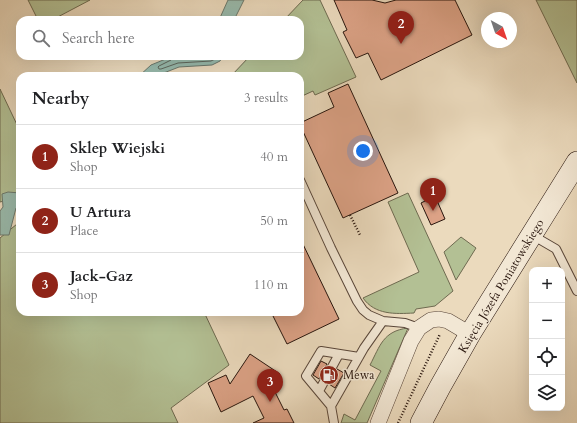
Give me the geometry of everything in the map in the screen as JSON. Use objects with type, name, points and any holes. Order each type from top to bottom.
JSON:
[{"type":"main road","name":"Księcia Józefa Poniatowskiego","points":[[424,417],[470,334],[577,162]]},
{"type":"street","points":[[378,423],[414,334],[419,328],[428,322],[439,319],[452,323],[470,334]]},
{"type":"lane","points":[[304,189],[360,306],[369,315],[383,321],[405,323],[419,328]]},
{"type":"lane","points":[[532,235],[556,249],[577,292]]},
{"type":"lane","points":[[331,406],[364,348],[383,321]]},
{"type":"lane","points":[[334,423],[331,406],[306,376],[321,351],[359,357]]},
{"type":"lane","points":[[319,390],[339,354]]},
{"type":"path","points":[[350,215],[360,235]]},
{"type":"path","points":[[398,423],[438,340],[442,328]]},
{"type":"shaded area","points":[[28,0],[90,0],[60,16],[36,16]]},
{"type":"shaded area","points":[[303,0],[320,0],[356,77],[315,95],[313,91],[304,95],[304,72],[235,72],[246,60],[304,60],[304,16],[288,16]]},
{"type":"shaded area","points":[[536,0],[577,0],[577,83]]},
{"type":"shaded area","points":[[0,89],[16,123],[16,205],[8,200],[0,202]]},
{"type":"shaded area","points":[[408,193],[453,291],[435,306],[416,309],[414,313],[386,312],[373,308],[363,298],[419,272],[388,202]]},
{"type":"shaded area","points":[[16,225],[16,316],[206,316],[229,365],[171,408],[178,423],[0,423],[0,238]]},
{"type":"shaded area","points":[[461,237],[476,248],[456,280],[444,252]]},
{"type":"shaded area","points":[[408,328],[367,423],[341,423],[344,414],[355,420],[381,371],[370,365],[383,340],[393,332]]},
{"type":"water","points":[[228,0],[244,0],[236,16],[221,16]]},
{"type":"water","points":[[163,60],[221,60],[212,65],[179,67],[166,72],[143,72],[151,65]]},
{"type":"water","points":[[8,192],[16,193],[16,208],[9,235],[0,235],[0,211],[3,207],[2,194]]},
{"type":"building","points":[[334,0],[372,0],[385,3],[396,0],[455,0],[472,35],[381,80],[368,53],[356,58],[343,32],[347,30]]},
{"type":"building","points":[[348,84],[398,193],[343,218],[304,134],[304,121],[334,107],[328,93]]},
{"type":"building","points":[[435,196],[445,219],[431,225],[421,203]]},
{"type":"building","points":[[304,246],[339,319],[287,344],[273,316],[304,316]]},
{"type":"building","points":[[250,354],[280,374],[272,386],[284,410],[287,409],[294,423],[253,423],[264,418],[253,396],[221,412],[208,383],[226,375],[230,384]]},
{"type":"building","points":[[321,361],[327,364],[319,379],[313,375]]},
{"type":"building","points":[[337,369],[344,373],[335,388],[329,384]]},
{"type":"place","name":"U Artura","points":[[401,44]]},
{"type":"place","name":"Sklep Wiejski","points":[[433,211]]},
{"type":"place","name":"Mewa","points":[[329,375]]},
{"type":"place","name":"Jack-Gaz","points":[[270,402]]}]
